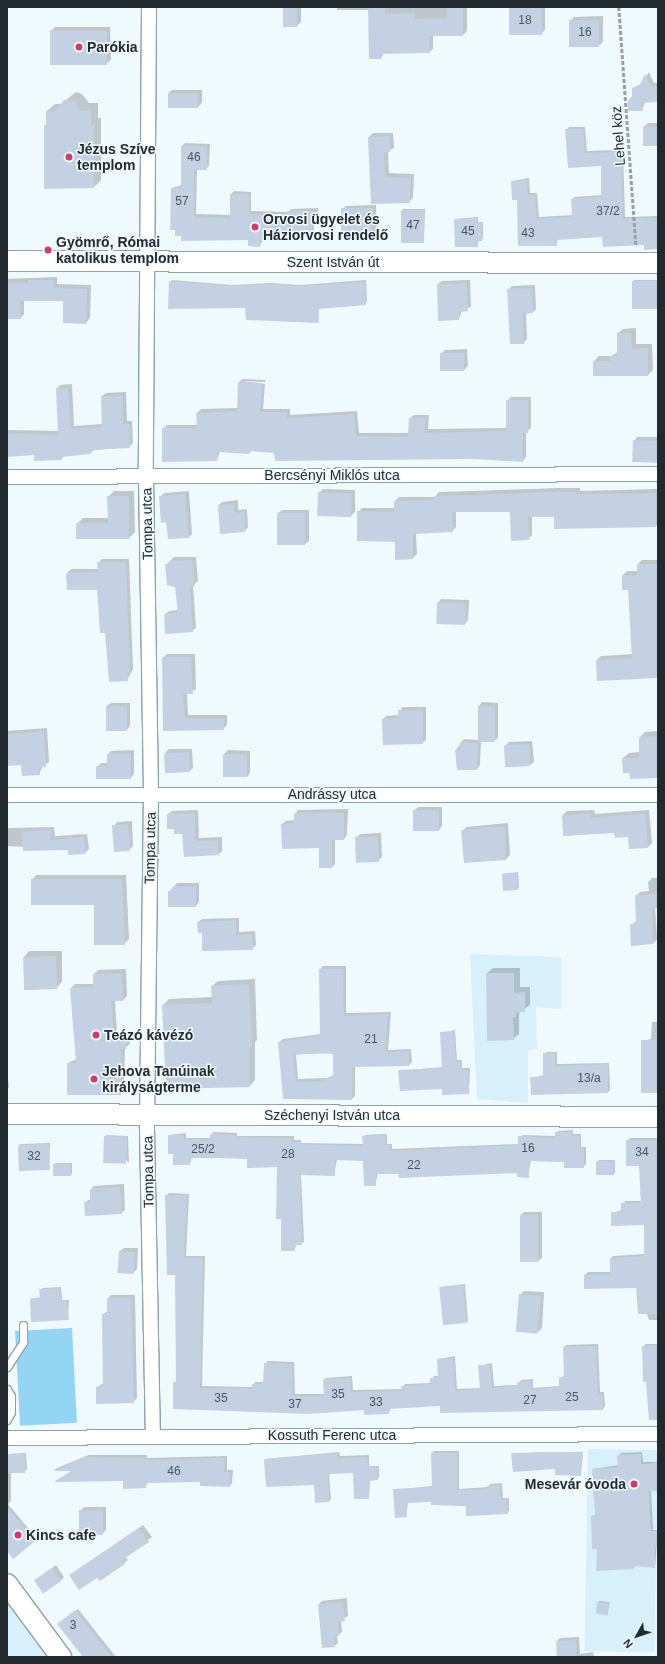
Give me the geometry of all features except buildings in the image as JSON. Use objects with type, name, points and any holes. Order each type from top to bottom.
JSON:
[{"type":"street","name":"Tompa utca","points":[[148,7],[146,476],[151,793],[148,1113],[153,1435]]},
{"type":"street","name":"Szent István út","points":[[7,261],[658,263]]},
{"type":"street","name":"Bercsényi Miklós utca","points":[[7,477],[658,474]]},
{"type":"street","name":"Andrássy utca","points":[[7,795],[151,793],[658,795]]},
{"type":"street","name":"Széchenyi István utca","points":[[7,1114],[148,1113],[658,1117]]},
{"type":"street","name":"Kossuth Ferenc utca","points":[[7,1438],[153,1435],[658,1434]]},
{"type":"street","points":[[7,1584],[58,1656]]},
{"type":"lane","points":[[7,1367],[23,1342],[22,1325]]},
{"type":"lane","points":[[7,1390],[11,1396],[11,1412],[7,1420]]},
{"type":"path","name":"Lehel köz","points":[[619,7],[637,263]]},
{"type":"shaded area","points":[[470,954],[561,957],[561,1009],[536,1007],[537,1049],[528,1050],[528,1103],[477,1099]]},
{"type":"shaded area","points":[[72,1328],[77,1423],[20,1426],[15,1331]]},
{"type":"shaded area","points":[[588,1449],[658,1450],[654,1652],[584,1651]]},
{"type":"shaded area","points":[[7,1597],[51,1657],[7,1657]]},
{"type":"place","name":"Parókia","points":[[79,47]]},
{"type":"place","name":"Jézus Szíve templom","points":[[69,157]]},
{"type":"place","name":"Orvosi ügyelet és Háziorvosi rendelő","points":[[255,227]]},
{"type":"place","name":"Gyömrő, Római katolikus templom","points":[[48,250]]},
{"type":"place","name":"Teázó kávézó","points":[[96,1035]]},
{"type":"place","name":"Jehova Tanúinak királyságterme","points":[[94,1079]]},
{"type":"place","name":"Mesevár óvoda","points":[[634,1484]]},
{"type":"place","name":"Kincs cafe","points":[[18,1535]]}]
